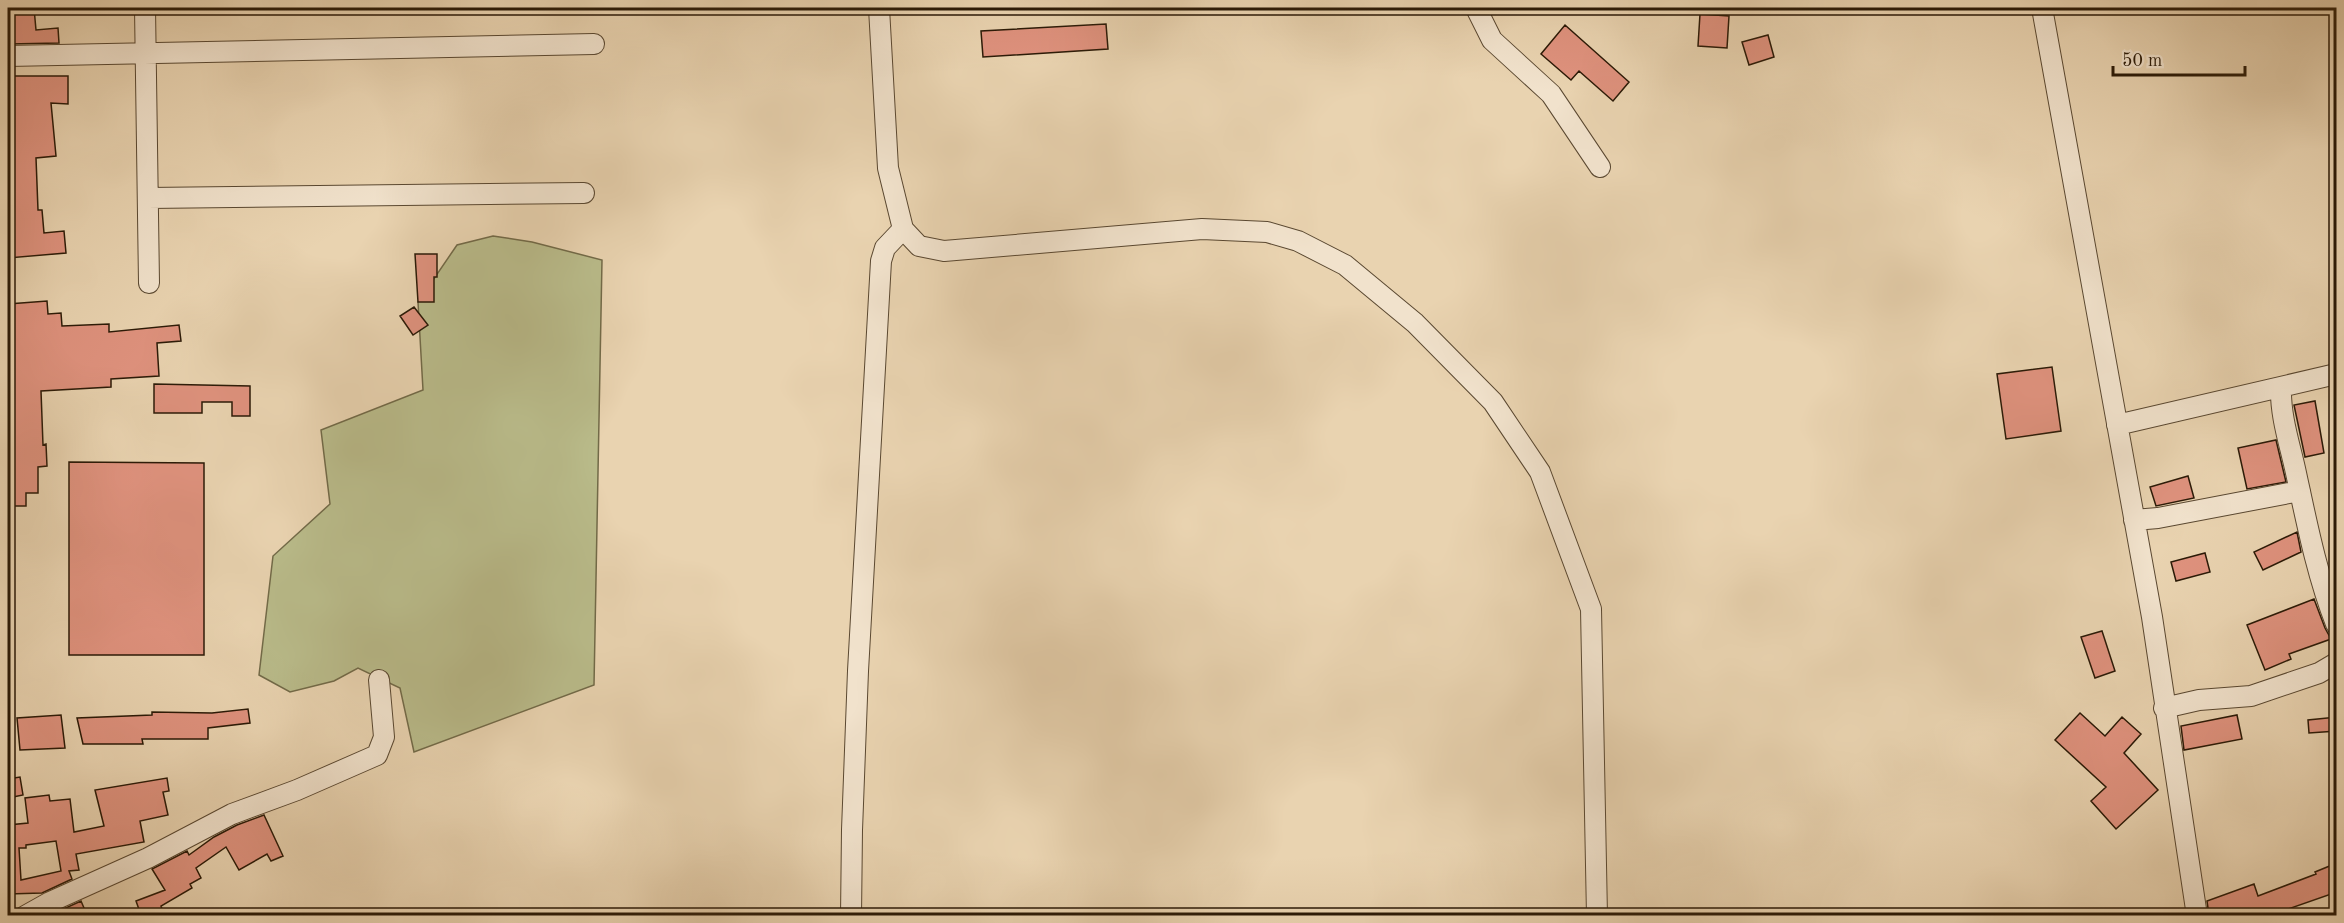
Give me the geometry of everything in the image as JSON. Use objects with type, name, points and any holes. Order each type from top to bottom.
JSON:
[{"type":"street","points":[[145,8],[149,284]]},
{"type":"street","points":[[879,8],[888,168],[903,229],[919,246],[944,251],[1203,230],[1267,232],[1298,241],[1345,265],[1415,323],[1493,402],[1540,472],[1591,609],[1597,915]]},
{"type":"street","points":[[1476,8],[1492,40],[1551,94],[1600,167]]},
{"type":"street","points":[[2042,8],[2152,617],[2197,915]]},
{"type":"street","points":[[8,56],[594,44]]},
{"type":"street","points":[[148,198],[584,193]]},
{"type":"street","points":[[851,915],[858,671],[881,261],[885,248],[903,229]]},
{"type":"street","points":[[2117,425],[2337,374]]},
{"type":"street","points":[[2281,387],[2284,417],[2320,579],[2337,624]]},
{"type":"street","points":[[2134,520],[2176,515],[2300,491]]},
{"type":"street","points":[[2164,708],[2199,700],[2251,696],[2319,673],[2337,663]]},
{"type":"street","points":[[25,915],[148,858],[232,814],[297,790],[377,755],[384,737],[379,680]]},
{"type":"green space","points":[[493,236],[532,242],[602,260],[594,685],[414,752],[400,688],[358,668],[334,681],[290,692],[259,675],[273,556],[330,504],[321,430],[423,390],[418,302],[457,245]]},
{"type":"building","points":[[8,8],[34,8],[36,30],[58,28],[59,43],[8,44]]},
{"type":"building","points":[[1700,14],[1729,16],[1727,48],[1698,46]]},
{"type":"building","points":[[1106,24],[1108,49],[983,57],[981,31]]},
{"type":"building","points":[[1565,25],[1629,82],[1613,101],[1579,71],[1571,80],[1541,54]]},
{"type":"building","points":[[1768,35],[1774,57],[1749,65],[1742,42]]},
{"type":"building","points":[[8,76],[68,76],[68,104],[51,103],[56,156],[36,158],[38,210],[42,210],[44,233],[64,231],[66,253],[8,258]]},
{"type":"building","points":[[415,254],[437,254],[434,302],[418,302]]},
{"type":"building","points":[[47,301],[48,314],[61,313],[62,326],[109,324],[109,332],[179,325],[181,341],[157,343],[159,376],[111,379],[111,387],[41,391],[43,445],[46,444],[47,466],[38,467],[38,493],[26,493],[26,506],[8,506],[8,304]]},
{"type":"building","points":[[414,307],[428,325],[413,335],[400,316]]},
{"type":"building","points":[[2052,367],[2061,431],[2006,439],[1997,374]]},
{"type":"building","points":[[154,384],[250,386],[250,416],[232,416],[232,402],[202,402],[202,413],[154,413]]},
{"type":"building","points":[[2315,401],[2324,453],[2305,457],[2294,405]]},
{"type":"building","points":[[2276,440],[2286,482],[2247,489],[2238,448]]},
{"type":"building","points":[[69,462],[204,463],[204,655],[69,655]]},
{"type":"building","points":[[2188,476],[2194,498],[2156,506],[2150,487]]},
{"type":"building","points":[[2297,532],[2301,552],[2263,570],[2254,552]]},
{"type":"building","points":[[2205,553],[2210,572],[2176,581],[2171,562]]},
{"type":"building","points":[[2314,599],[2331,639],[2289,654],[2291,659],[2265,670],[2247,625]]},
{"type":"building","points":[[2102,631],[2115,671],[2095,678],[2081,637]]},
{"type":"building","points":[[248,709],[250,723],[208,728],[208,739],[142,739],[143,744],[83,744],[77,718],[152,715],[152,712],[212,713]]},
{"type":"building","points":[[2080,713],[2105,736],[2122,717],[2141,734],[2124,753],[2158,790],[2116,829],[2091,801],[2106,787],[2055,740]]},
{"type":"building","points":[[61,715],[65,748],[20,750],[17,718]]},
{"type":"building","points":[[2237,715],[2242,739],[2184,750],[2181,726]]},
{"type":"building","points":[[2337,717],[2337,731],[2309,733],[2308,720]]},
{"type":"building","points":[[20,777],[23,795],[8,798],[8,779]]},
{"type":"building","points":[[167,778],[169,791],[163,792],[168,815],[140,821],[144,842],[76,854],[79,870],[69,871],[72,879],[42,893],[8,894],[8,825],[28,823],[25,798],[49,795],[50,801],[70,799],[74,832],[104,826],[95,790]],"holes":[[[56,841],[61,871],[21,880],[19,848]]]},
{"type":"building","points":[[264,815],[283,856],[271,861],[267,854],[239,870],[226,847],[196,868],[201,878],[190,884],[192,888],[161,906],[162,909],[141,915],[136,901],[165,890],[152,869],[187,851],[189,855],[214,837]]},
{"type":"building","points":[[2332,865],[2337,875],[2337,892],[2271,915],[2209,915],[2207,901],[2254,884],[2258,896],[2316,874],[2315,872]]},
{"type":"building","points":[[81,901],[87,915],[61,915],[59,911]]}]
